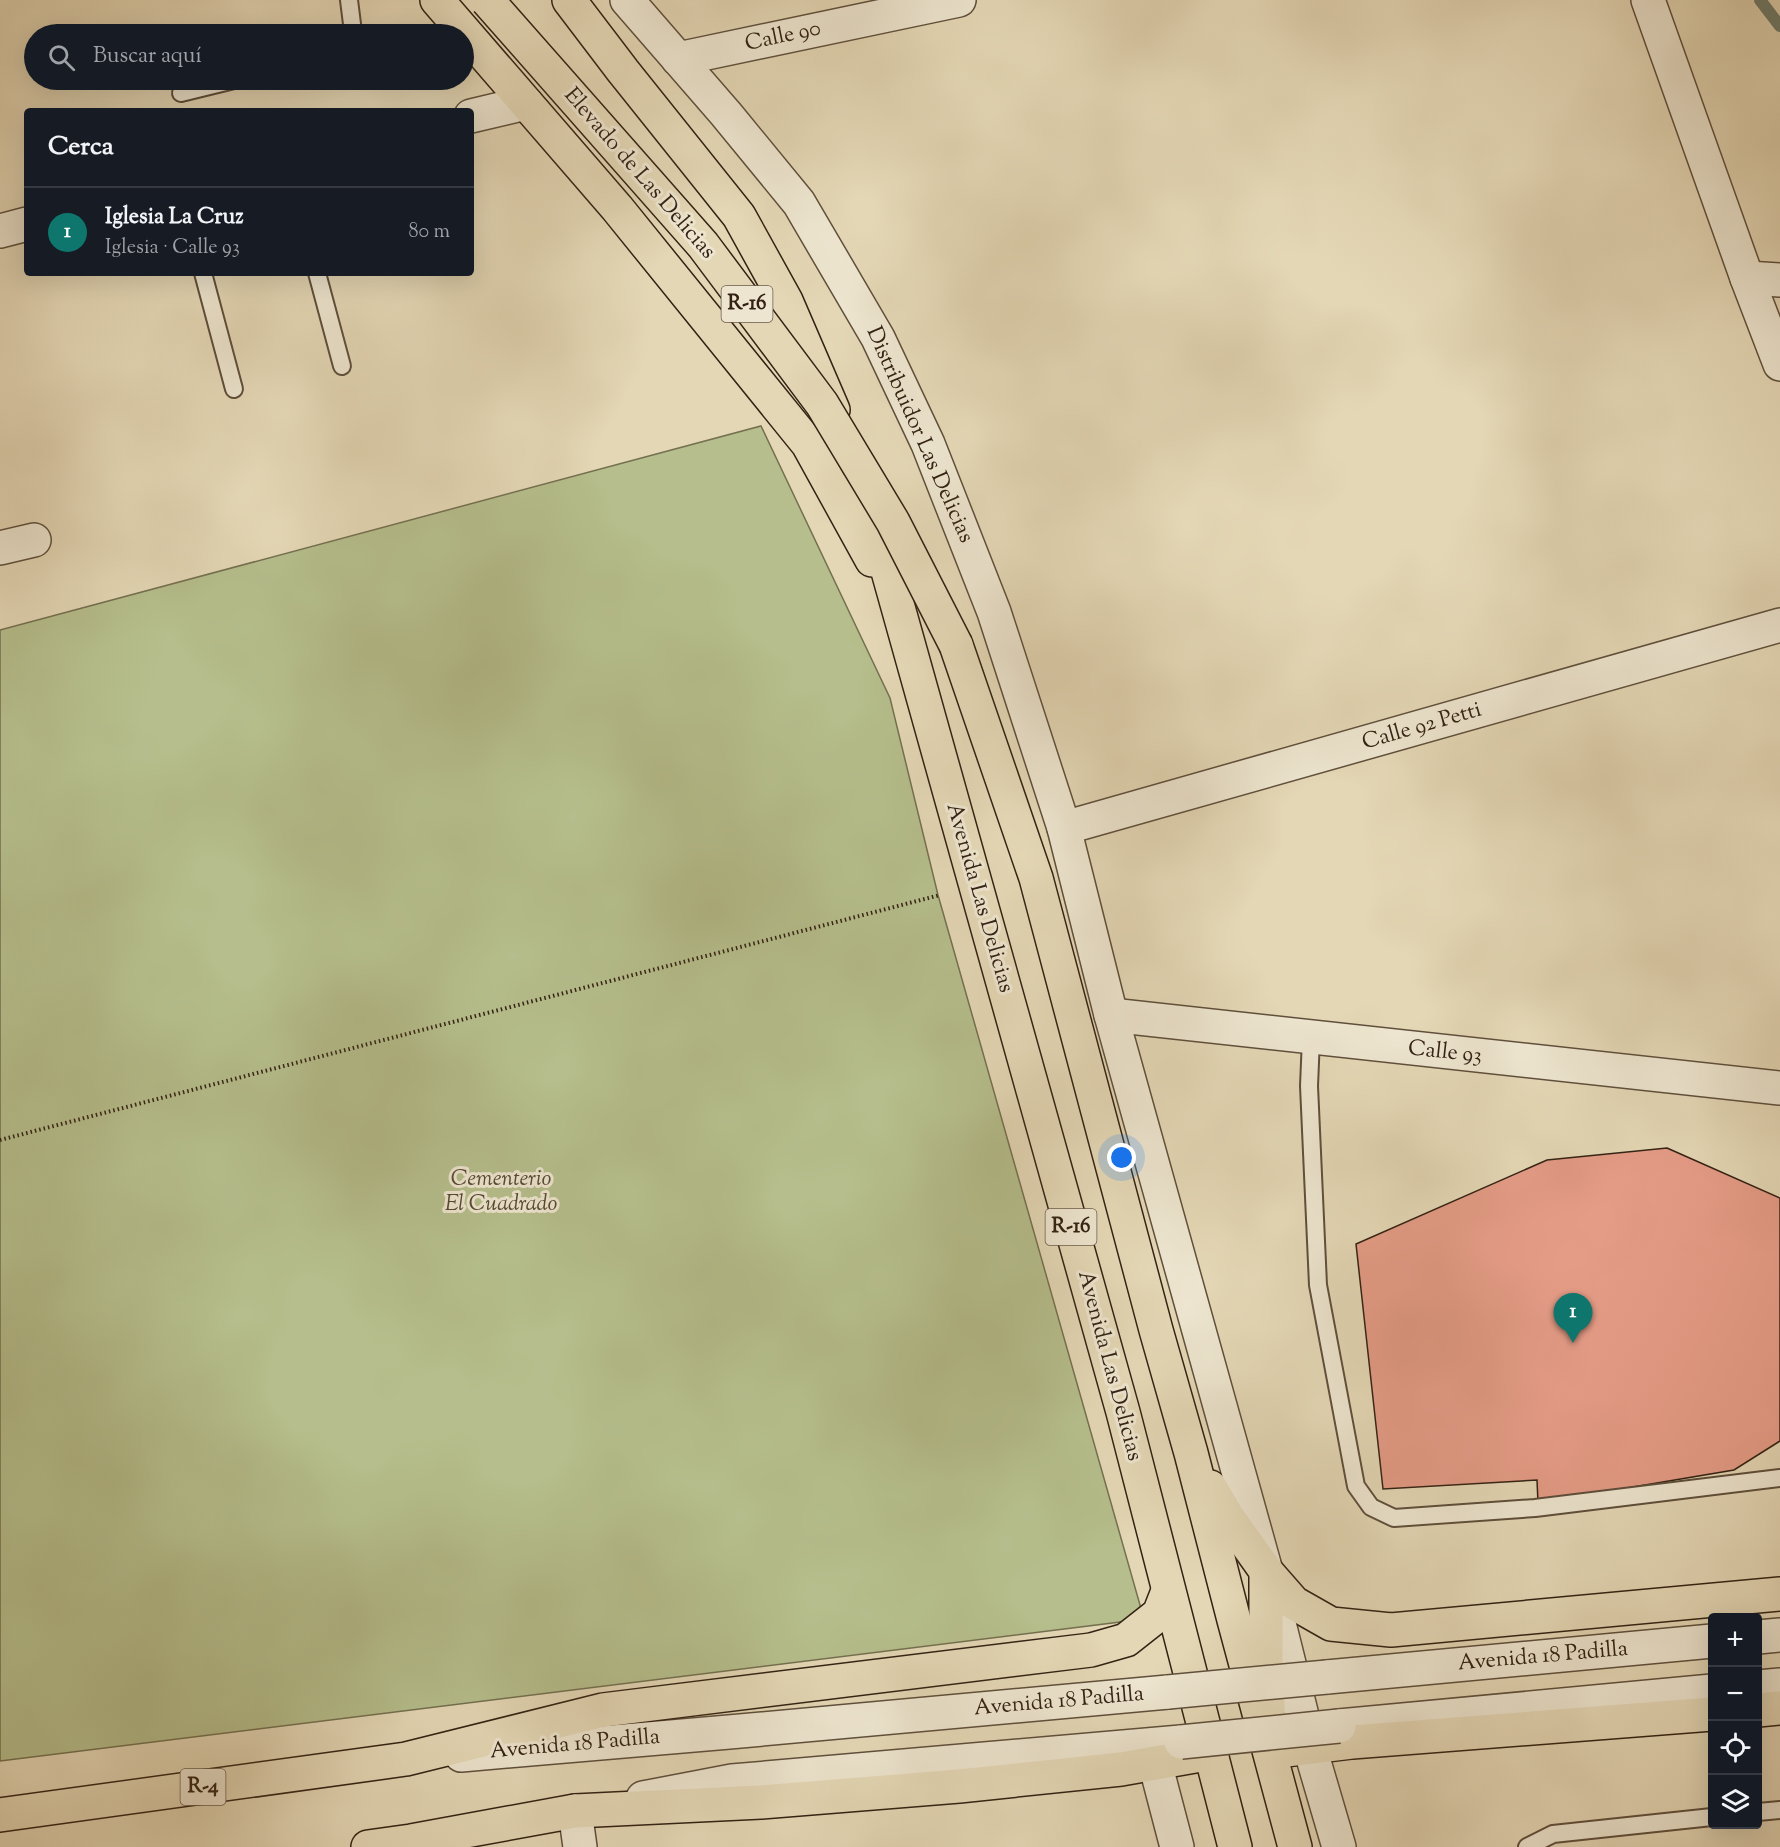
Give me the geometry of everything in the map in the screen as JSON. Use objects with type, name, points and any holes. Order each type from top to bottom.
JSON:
[{"type":"main road","name":"R-16","points":[[437,0],[458,24]]},
{"type":"main road","name":"Elevado de Las Delicias","points":[[487,0],[703,245],[822,404],[893,522],[956,645],[1036,878],[1191,1453]]},
{"type":"main road","name":"Elevado de Las Delicias","points":[[569,0],[739,216],[786,301],[826,391],[870,507],[898,609]]},
{"type":"main road","name":"R-16","points":[[474,43],[617,208],[808,444],[898,609]]},
{"type":"main road","name":"Avenida Las Delicias","points":[[898,609],[1123,1412],[1235,1847]]},
{"type":"main road","name":"R-16","points":[[1191,1453],[1295,1847]]},
{"type":"main road","points":[[1191,1453],[1227,1516],[1266,1571],[1294,1604],[1332,1624],[1391,1630],[1780,1594]]},
{"type":"main road","points":[[1266,1571],[1266,1661],[1270,1752],[1352,1742],[1708,1714]]},
{"type":"main road","points":[[406,1759],[603,1710],[1091,1650],[1126,1640],[1159,1614],[1168,1591]]},
{"type":"main road","points":[[1762,1710],[1780,1708]]},
{"type":"main road","points":[[368,1847],[575,1811],[761,1802],[924,1789],[1121,1769],[1212,1754]]},
{"type":"main road","name":"R-4","points":[[0,1815],[406,1759]]},
{"type":"street","name":"Distribuidor Las Delicias","points":[[627,0],[726,114],[799,203],[878,338],[928,444],[994,612],[1064,828]]},
{"type":"street","name":"Calle 90","points":[[678,59],[959,0]]},
{"type":"street","points":[[1648,0],[1780,364]]},
{"type":"street","points":[[474,115],[526,103]]},
{"type":"street","points":[[0,231],[24,225]]},
{"type":"street","points":[[1747,278],[1780,280]]},
{"type":"street","points":[[0,548],[34,540]]},
{"type":"street","name":"Calle 92 Petti","points":[[1064,828],[1780,625]]},
{"type":"street","points":[[1064,828],[1111,1015],[1266,1571],[1310,1748],[1339,1847]]},
{"type":"street","name":"Calle 93","points":[[1111,1015],[1780,1088]]},
{"type":"street","points":[[1762,1637],[1780,1635]]},
{"type":"street","name":"Avenida 18 Padilla","points":[[406,1759],[729,1732],[1708,1641]]},
{"type":"street","points":[[1762,1686],[1780,1684]]},
{"type":"street","points":[[580,1847],[575,1811],[732,1781],[1708,1691]]},
{"type":"street","points":[[1155,1763],[1177,1847]]},
{"type":"lane","points":[[349,0],[352,24]]},
{"type":"lane","points":[[181,93],[193,90]]},
{"type":"lane","points":[[204,276],[234,389]]},
{"type":"lane","points":[[317,276],[342,366]]},
{"type":"lane","points":[[1311,1038],[1309,1086],[1318,1285],[1356,1486],[1371,1507],[1394,1518],[1535,1508],[1780,1478]]},
{"type":"lane","points":[[1762,1812],[1780,1810]]},
{"type":"lane","points":[[1527,1847],[1553,1834],[1708,1818]]},
{"type":"path","points":[[0,1140],[938,895]]},
{"type":"green space","name":"Cementerio El Cuadrado","points":[[761,426],[890,698],[938,895],[1144,1619],[0,1761],[0,630]]},
{"type":"building","points":[[1667,1148],[1780,1198],[1780,1441],[1734,1470],[1538,1503],[1537,1480],[1383,1489],[1356,1244],[1547,1160]]},
{"type":"waterway","points":[[1760,0],[1780,26]]},
{"type":"place","name":"Iglesia La Cruz","points":[[1573,1343]]}]
